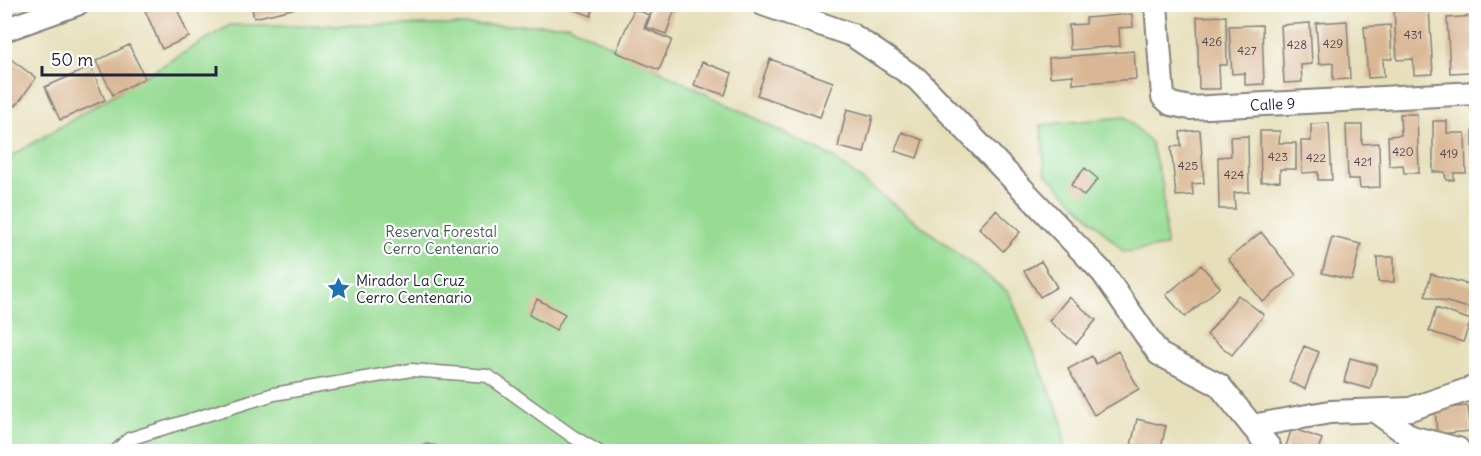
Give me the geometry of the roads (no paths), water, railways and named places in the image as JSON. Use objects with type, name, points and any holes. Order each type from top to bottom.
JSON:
[{"type":"street","points":[[4,30],[77,4]]},
{"type":"street","points":[[763,4],[852,35],[917,79],[1103,273],[1159,354],[1219,385],[1269,447],[1267,452]]},
{"type":"street","name":"Calle 9","points":[[1156,4],[1163,97],[1171,104],[1190,108],[1476,93]]},
{"type":"street","points":[[1252,426],[1330,412],[1410,409],[1476,387]]},
{"type":"street","points":[[1375,411],[1411,437],[1458,449],[1459,452]]},
{"type":"lane","points":[[115,452],[129,439],[274,394],[411,370],[488,376],[572,436],[599,452]]},
{"type":"place","name":"Mirador La Cruz Cerro Centenario","points":[[338,289]]},
{"type":"park label","name":"Reserva Forestal Cerro Centenario","points":[[441,240]]}]
